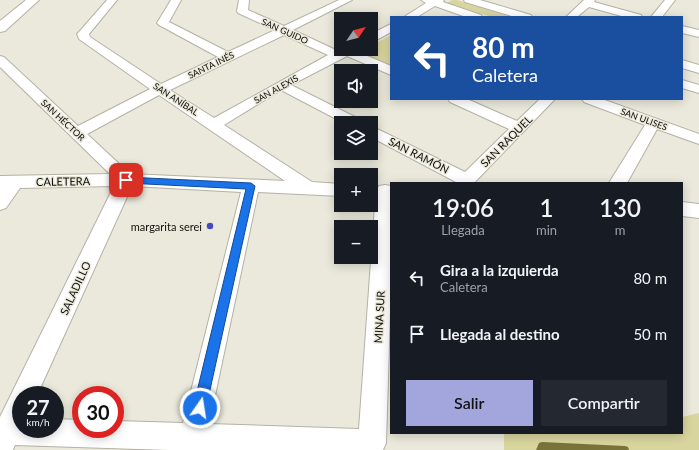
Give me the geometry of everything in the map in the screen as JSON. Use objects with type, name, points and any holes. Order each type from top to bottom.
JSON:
[{"type":"main road","points":[[0,28],[33,0]]},
{"type":"street","name":"SAN ANÍBAL","points":[[112,0],[83,34],[83,37],[309,189]]},
{"type":"street","points":[[176,0],[163,22],[228,57]]},
{"type":"street","name":"SAN GUIDO","points":[[244,0],[242,11],[284,30],[334,47]]},
{"type":"street","points":[[320,0],[342,3]]},
{"type":"street","points":[[469,0],[524,16]]},
{"type":"street","points":[[657,16],[670,0]]},
{"type":"street","points":[[410,16],[433,1],[474,16]]},
{"type":"street","points":[[573,2],[588,3],[634,16]]},
{"type":"street","name":"SANTA INÉS","points":[[76,133],[161,89],[342,3]]},
{"type":"street","points":[[572,16],[588,3]]},
{"type":"street","points":[[378,35],[390,28]]},
{"type":"street","points":[[683,29],[699,34]]},
{"type":"street","name":"SAN ALEXIS","points":[[214,124],[281,85],[339,56]]},
{"type":"street","name":"SAN GUIDO","points":[[356,56],[390,71]]},
{"type":"street","name":"SAN HÉCTOR","points":[[0,60],[126,180]]},
{"type":"street","points":[[683,64],[699,69]]},
{"type":"street","points":[[683,84],[699,90]]},
{"type":"street","points":[[281,85],[342,116]]},
{"type":"street","points":[[457,100],[520,128]]},
{"type":"street","name":"SAN RAQUEL","points":[[466,181],[547,100]]},
{"type":"street","name":"SAN ULISES","points":[[592,100],[699,139]]},
{"type":"street","points":[[619,182],[654,122]]},
{"type":"street","name":"SAN RAMÓN","points":[[378,135],[466,181]]},
{"type":"street","name":"CALETERA","points":[[8,182],[126,180],[334,190]]},
{"type":"street","name":"SALADILLO","points":[[28,386],[126,180]]},
{"type":"street","points":[[0,203],[8,182]]},
{"type":"street","points":[[12,422],[4,439],[193,437],[251,186]]},
{"type":"street","name":"MINA SUR","points":[[193,437],[372,443],[384,373],[382,191]]},
{"type":"street","points":[[683,209],[699,211]]},
{"type":"shaded area","points":[[452,0],[457,0],[508,16],[489,16],[447,3]]},
{"type":"shaded area","points":[[390,36],[390,65],[370,56],[378,56],[378,42]]},
{"type":"shaded area","points":[[699,413],[699,450],[504,450],[504,434],[683,434],[683,417]]},
{"type":"waterway","points":[[540,450],[542,446],[625,450]]},
{"type":"place","name":"margarita serei","points":[[210,226]]},
{"type":"route","points":[[126,180],[251,186],[200,408]]}]
